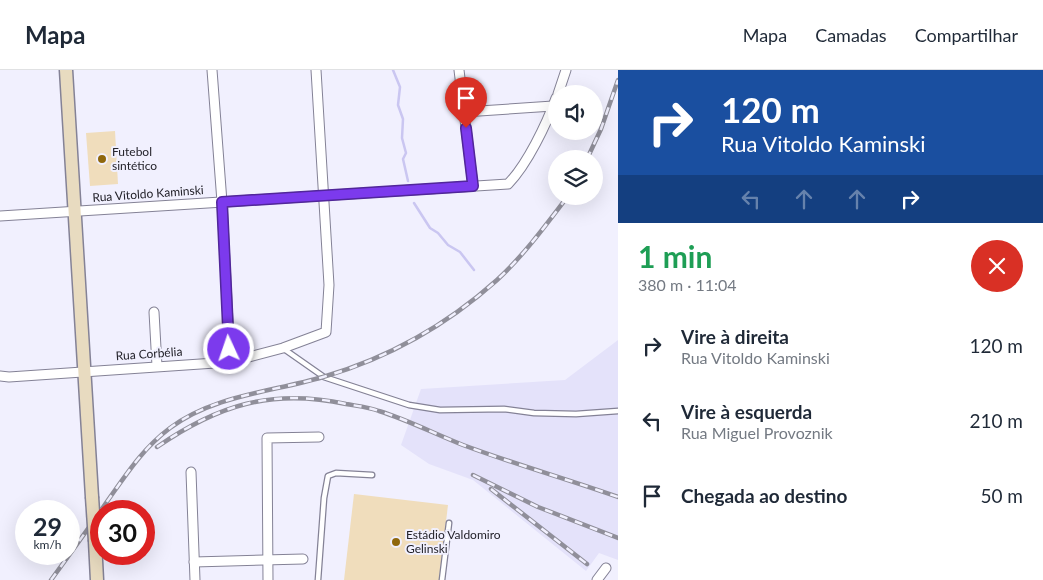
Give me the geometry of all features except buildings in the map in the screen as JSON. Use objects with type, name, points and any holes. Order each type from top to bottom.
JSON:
[{"type":"street","points":[[66,70],[97,580]]},
{"type":"street","points":[[212,70],[222,202],[230,362]]},
{"type":"street","points":[[316,70],[325,195]]},
{"type":"street","points":[[459,70],[473,186]]},
{"type":"street","points":[[561,85],[566,70]]},
{"type":"street","points":[[464,112],[548,103]]},
{"type":"street","name":"Rua Vitoldo Kaminski","points":[[0,216],[508,184],[514,178],[548,117]]},
{"type":"street","name":"Rua Corbélia","points":[[0,376],[9,377],[230,362],[283,348],[326,332],[329,285],[325,195]]},
{"type":"street","points":[[154,312],[157,366]]},
{"type":"street","points":[[268,580],[267,438],[319,437]]},
{"type":"street","points":[[191,472],[195,580]]},
{"type":"street","points":[[194,562],[303,559]]},
{"type":"street","points":[[597,580],[606,568]]},
{"type":"lane","points":[[283,348],[324,377],[409,405],[440,410],[504,409],[534,413],[576,414],[618,411]]},
{"type":"lane","points":[[318,580],[324,498],[328,476],[336,473],[372,475]]},
{"type":"lane","points":[[442,580],[449,522]]},
{"type":"shaded area","name":"Futebol sintético","points":[[115,131],[118,184],[90,186],[86,133]]},
{"type":"shaded area","points":[[618,340],[618,560],[599,553],[586,571],[473,480],[429,464],[401,445],[421,389],[565,380]]},
{"type":"shaded area","name":"Estádio Valdomiro Gelinski","points":[[354,494],[448,505],[439,580],[344,580]]},
{"type":"waterway","points":[[393,70],[400,87],[398,105],[403,119],[402,138],[406,153],[403,159],[408,181]]},
{"type":"waterway","points":[[414,203],[430,228],[438,233],[448,245],[460,252],[474,270]]},
{"type":"railway","points":[[591,150],[601,129],[618,80]]},
{"type":"railway","points":[[51,580],[120,482],[151,445],[170,428],[187,417],[224,401],[323,377],[371,360],[416,338],[458,311],[497,280],[526,250],[561,205]]},
{"type":"railway","points":[[157,447],[202,420],[247,404],[294,398],[319,400],[375,410],[482,452],[618,497]]},
{"type":"railway","points":[[473,475],[538,507],[618,538]]},
{"type":"railway","points":[[491,489],[587,564]]},
{"type":"place","name":"Futebol sintético","points":[[102,159]]},
{"type":"place","name":"Estádio Valdomiro Gelinski","points":[[396,542]]},
{"type":"route","points":[[229,349],[222,202],[473,186],[466,128]]}]
